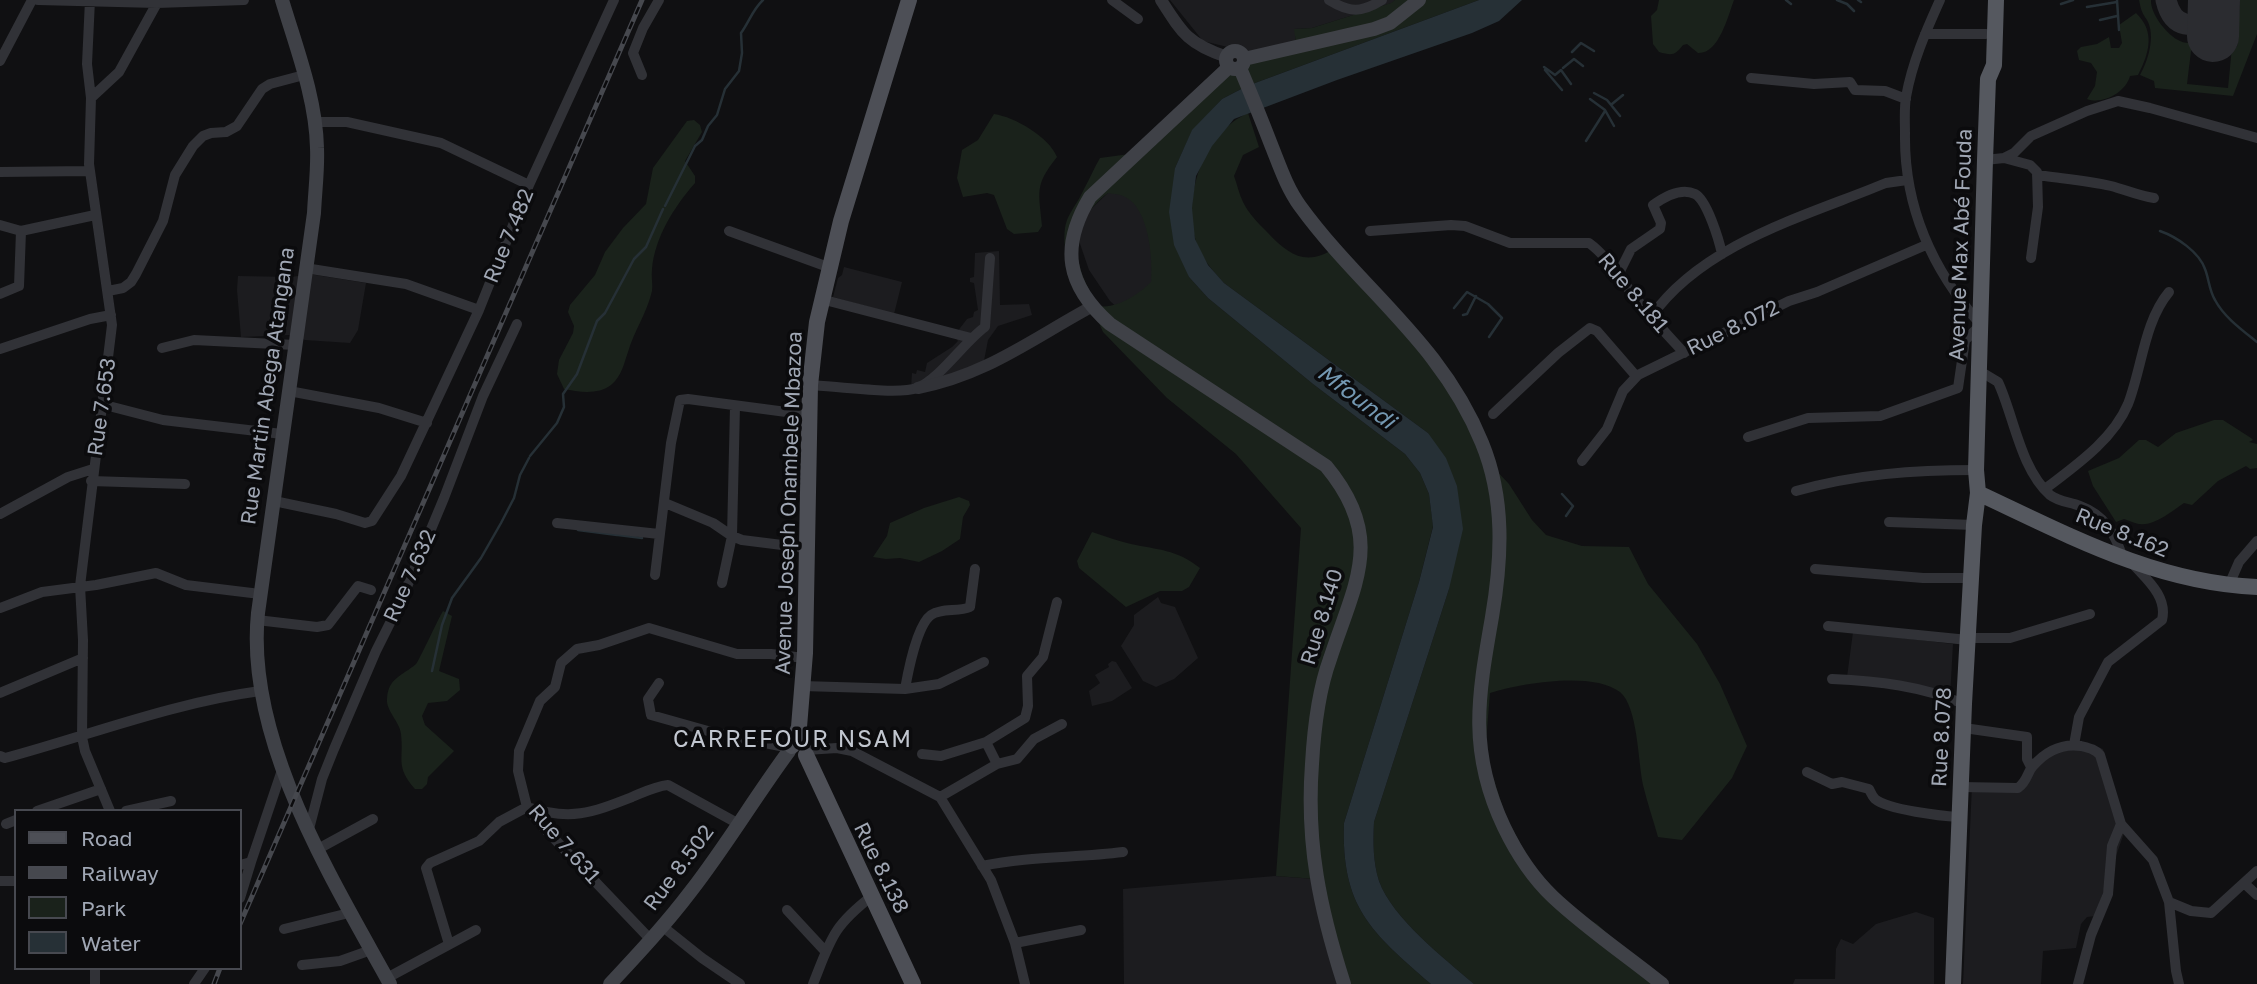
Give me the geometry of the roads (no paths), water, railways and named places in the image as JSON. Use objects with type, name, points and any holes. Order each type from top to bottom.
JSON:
[{"type":"highway","points":[[1987,0],[1988,79]]},
{"type":"highway","name":"Avenue Max Abé Fouda","points":[[1978,493],[1976,470],[1985,160],[1988,79],[1994,65],[1996,0]]},
{"type":"highway","name":"Rue 8.078","points":[[1953,984],[1964,704],[1978,493]]},
{"type":"highway","name":"Rue 8.162","points":[[1978,493],[2127,560],[2190,580],[2257,587]]},
{"type":"main road","name":"Rue Martin Abega Atangana","points":[[282,0],[315,122],[317,170],[260,594],[256,657],[260,691],[285,772],[349,914],[388,981]]},
{"type":"main road","name":"Avenue Joseph Onambele Mbazoa","points":[[799,754],[804,658],[810,385],[821,299],[828,267],[909,0]]},
{"type":"main road","points":[[1419,0],[1390,23],[1374,29],[1235,63],[1298,203],[1335,248],[1430,352],[1454,385],[1490,465],[1496,489],[1500,527],[1500,570],[1478,709],[1482,768],[1494,805],[1529,869],[1551,895],[1662,984]]},
{"type":"main road","name":"Rue 8.140","points":[[1235,63],[1090,197],[1078,218],[1072,239],[1072,270],[1091,307],[1110,324],[1326,466],[1344,487],[1355,512],[1362,557],[1353,595],[1329,662],[1320,698],[1312,766],[1311,807],[1315,879],[1328,936],[1345,984]]},
{"type":"main road","name":"Rue 8.502","points":[[610,984],[662,926],[717,857],[737,823],[775,772],[799,754]]},
{"type":"main road","name":"Rue 8.138","points":[[799,754],[914,984]]},
{"type":"street","points":[[0,61],[32,0]]},
{"type":"street","points":[[38,0],[156,3],[244,0]]},
{"type":"street","name":"Rue 7.482","points":[[305,268],[406,284],[479,310],[529,185],[614,0]]},
{"type":"street","points":[[642,75],[633,53],[659,0]]},
{"type":"street","points":[[1112,0],[1138,19]]},
{"type":"street","points":[[1161,0],[1179,27],[1196,45],[1235,63]]},
{"type":"street","points":[[1329,0],[1348,10],[1358,10],[1382,0]]},
{"type":"street","points":[[1940,0],[1917,53],[1906,99],[1905,152],[1907,180],[1917,222],[1926,245],[1951,288],[1981,325],[1965,340],[1958,388]]},
{"type":"street","name":"Rue 7.653","points":[[90,1],[89,171],[108,291],[111,343],[91,481],[80,586],[82,737],[85,751],[109,809]]},
{"type":"street","points":[[91,98],[119,72],[156,3]]},
{"type":"street","points":[[1925,34],[1986,34]]},
{"type":"street","points":[[108,291],[123,288],[136,274],[163,221],[175,175],[193,146],[203,136],[226,132],[237,126],[262,89],[270,84],[304,75]]},
{"type":"street","points":[[1751,78],[1814,84],[1844,81],[1850,82],[1856,90],[1885,91],[1906,99]]},
{"type":"street","points":[[2004,158],[2020,149],[2031,136],[2087,111],[2118,102],[2150,108],[2257,138]]},
{"type":"street","points":[[315,122],[347,122],[441,143],[529,185]]},
{"type":"street","points":[[1985,160],[2004,158],[2030,165],[2037,172],[2038,206],[2031,258]]},
{"type":"street","points":[[0,172],[89,171]]},
{"type":"street","points":[[2037,176],[2107,185],[2136,196],[2154,198]]},
{"type":"street","points":[[1651,317],[1671,292],[1722,254],[1761,232],[1886,184],[1907,180]]},
{"type":"street","points":[[1619,273],[1631,249],[1660,229],[1661,223],[1653,205],[1678,192],[1695,194],[1701,200],[1722,254]]},
{"type":"street","points":[[0,225],[21,231],[95,215]]},
{"type":"street","name":"Rue 8.181","points":[[1370,231],[1451,225],[1465,226],[1510,243],[1589,243],[1619,273],[1651,317],[1684,353]]},
{"type":"street","points":[[729,230],[828,267]]},
{"type":"street","points":[[0,294],[19,286],[21,231]]},
{"type":"street","name":"Rue 8.072","points":[[1582,461],[1607,429],[1619,397],[1636,376],[1789,301],[1817,292],[1926,245]]},
{"type":"street","points":[[918,388],[985,327],[990,258]]},
{"type":"street","points":[[2045,489],[2108,435],[2127,405],[2154,320],[2160,304],[2169,292]]},
{"type":"street","points":[[821,299],[971,338]]},
{"type":"street","points":[[810,385],[874,390],[918,388],[968,375],[1000,360],[1091,307]]},
{"type":"street","points":[[274,500],[368,523],[375,518],[401,476],[479,310]]},
{"type":"street","points":[[0,349],[111,315]]},
{"type":"street","name":"Rue 7.632","points":[[308,828],[321,779],[376,651],[401,601],[483,396],[517,324]]},
{"type":"street","points":[[1493,414],[1558,352],[1590,328],[1597,331],[1636,376]]},
{"type":"street","points":[[162,348],[194,340],[295,345]]},
{"type":"street","points":[[1748,437],[1808,418],[1880,416],[1958,388],[1978,376],[1998,382],[2025,456],[2045,489],[2056,499],[2081,506],[2099,517],[2110,528],[2127,560],[2164,604],[2162,620],[2108,662],[2079,717],[2074,745]]},
{"type":"street","points":[[289,391],[379,408],[427,423]]},
{"type":"street","points":[[655,575],[671,443],[680,400],[809,415]]},
{"type":"street","points":[[101,404],[163,420],[282,434]]},
{"type":"street","points":[[722,583],[732,536],[735,406]]},
{"type":"street","points":[[0,514],[68,477],[93,470]]},
{"type":"street","points":[[1796,491],[1834,480],[1898,471],[1976,470]]},
{"type":"street","points":[[91,481],[185,484]]},
{"type":"street","points":[[664,503],[713,523],[732,536],[755,543],[806,548]]},
{"type":"street","points":[[1889,522],[1974,525]]},
{"type":"street","points":[[557,523],[659,534]]},
{"type":"street","points":[[2230,585],[2239,562],[2257,541]]},
{"type":"street","points":[[905,689],[912,656],[926,622],[933,614],[970,607],[975,569]]},
{"type":"street","points":[[1815,569],[1923,578],[1971,578]]},
{"type":"street","points":[[0,608],[42,592],[156,573],[186,585],[260,594]]},
{"type":"street","name":"Rue 7.632","points":[[257,621],[317,627],[328,625],[358,586],[370,590]]},
{"type":"street","points":[[922,754],[941,756],[986,742],[1025,718],[1028,706],[1027,676],[1043,657],[1057,602]]},
{"type":"street","points":[[1828,626],[1968,639],[2010,638],[2090,614]]},
{"type":"street","name":"Rue 7.631","points":[[650,939],[527,807],[517,771],[519,751],[540,701],[555,687],[561,663],[566,656],[577,649],[652,628],[737,654],[804,658]]},
{"type":"street","points":[[0,693],[83,658]]},
{"type":"street","points":[[802,687],[905,689],[939,684],[984,662]]},
{"type":"street","points":[[1832,679],[1915,687],[1964,704]]},
{"type":"street","points":[[659,683],[648,699],[651,715],[799,754],[837,748],[852,751],[940,797],[999,899],[1026,984]]},
{"type":"street","points":[[0,756],[5,758],[82,737],[195,702],[260,691]]},
{"type":"street","points":[[940,797],[997,764],[1017,759],[1034,739],[1062,724]]},
{"type":"street","points":[[1961,787],[2018,788],[2029,776],[2031,767],[2027,759],[2027,737],[1964,728]]},
{"type":"street","points":[[986,742],[997,764]]},
{"type":"street","points":[[2031,767],[2058,746],[2074,745],[2094,749],[2100,755],[2121,824],[2153,860],[2169,902],[2179,984]]},
{"type":"street","points":[[242,891],[285,772]]},
{"type":"street","points":[[1807,772],[1832,784],[1842,782],[1869,789],[1876,800],[1893,806],[1937,816],[1959,817]]},
{"type":"street","points":[[449,944],[426,867],[479,841],[499,822],[527,807],[552,815],[578,815],[668,785],[737,823]]},
{"type":"street","points":[[43,809],[101,789]]},
{"type":"street","points":[[135,809],[171,801]]},
{"type":"street","points":[[318,849],[373,819]]},
{"type":"street","points":[[2078,984],[2091,935],[2108,894],[2112,846],[2121,824]]},
{"type":"street","points":[[982,866],[1028,858],[1065,858],[1123,852]]},
{"type":"street","points":[[242,864],[251,862]]},
{"type":"street","points":[[2169,902],[2191,911],[2211,913],[2257,871]]},
{"type":"street","points":[[2244,883],[2257,895]]},
{"type":"street","points":[[813,984],[830,940],[843,920],[872,896]]},
{"type":"street","points":[[787,910],[825,951]]},
{"type":"street","points":[[285,929],[349,914]]},
{"type":"street","points":[[662,926],[740,984]]},
{"type":"street","points":[[388,981],[476,930]]},
{"type":"street","points":[[1015,943],[1081,930]]},
{"type":"street","points":[[302,965],[340,961],[371,950]]},
{"type":"water","name":"Mfoundi","points":[[1479,0],[1522,0],[1499,21],[1472,33],[1234,119],[1212,146],[1196,176],[1192,208],[1195,239],[1208,265],[1224,283],[1428,433],[1446,458],[1457,486],[1463,529],[1449,589],[1374,822],[1376,867],[1386,895],[1420,937],[1474,984],[1431,984],[1392,949],[1364,916],[1354,897],[1344,852],[1344,823],[1419,582],[1433,527],[1429,494],[1420,473],[1405,454],[1313,384],[1208,298],[1189,277],[1174,245],[1169,212],[1175,168],[1192,130],[1222,99],[1247,86]]},
{"type":"waterway","points":[[665,206],[695,146],[702,140],[717,115],[725,89],[739,71],[741,33],[763,0]]},
{"type":"waterway","points":[[1786,0],[1791,4]]},
{"type":"waterway","points":[[1837,0],[1854,11]]},
{"type":"waterway","points":[[2061,4],[2073,0]]},
{"type":"waterway","points":[[2117,0],[2119,30]]},
{"type":"waterway","points":[[2087,7],[2117,2]]},
{"type":"waterway","points":[[2100,20],[2117,16]]},
{"type":"waterway","points":[[1572,52],[1581,43],[1594,51]]},
{"type":"waterway","points":[[1563,68],[1574,59],[1583,66]]},
{"type":"waterway","points":[[1544,67],[1555,75],[1561,70],[1571,84]]},
{"type":"waterway","points":[[1545,70],[1562,90]]},
{"type":"waterway","points":[[1594,93],[1607,100],[1620,116]]},
{"type":"waterway","points":[[1612,104],[1623,95]]},
{"type":"waterway","points":[[1590,99],[1605,110],[1614,126]]},
{"type":"waterway","points":[[1586,141],[1605,111]]},
{"type":"waterway","points":[[530,456],[557,423],[564,407],[563,394],[577,374],[597,321],[605,313],[634,259],[646,247],[663,209]]},
{"type":"waterway","points":[[2160,231],[2193,251],[2205,269],[2211,292],[2223,312],[2257,342]]},
{"type":"waterway","points":[[1454,308],[1467,292],[1488,304],[1502,318],[1489,337]]},
{"type":"waterway","points":[[1463,315],[1467,314],[1476,296]]},
{"type":"waterway","points":[[432,671],[442,625],[452,598],[481,558],[501,523],[529,458]]},
{"type":"waterway","points":[[1562,494],[1573,506],[1566,516]]},
{"type":"waterway","points":[[578,530],[617,535]]},
{"type":"waterway","points":[[618,535],[642,538]]},
{"type":"railway","points":[[242,919],[642,0]]},
{"type":"railway","points":[[214,984],[219,970]]},
{"type":"district","name":"CARREFOUR NSAM","points":[[793,740]]}]
